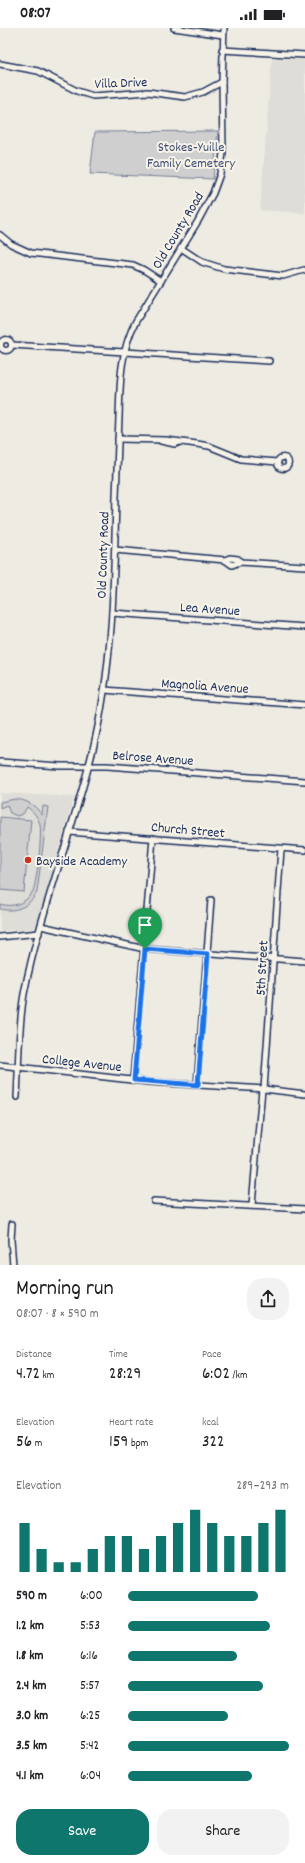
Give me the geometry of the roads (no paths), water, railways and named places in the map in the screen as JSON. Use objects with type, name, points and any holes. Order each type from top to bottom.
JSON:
[{"type":"street","points":[[174,28],[223,36]]},
{"type":"street","name":"Old County Road","points":[[17,1097],[17,1068],[24,998],[39,933],[88,766],[96,734],[104,690],[112,613],[118,439],[123,352],[133,328],[214,193],[220,174],[223,153],[222,50],[224,28]]},
{"type":"street","points":[[222,50],[305,55]]},
{"type":"street","name":"Villa Drive","points":[[0,64],[38,71],[84,94],[93,96],[148,92],[185,97],[203,92],[222,82]]},
{"type":"street","points":[[0,235],[10,244],[31,253],[133,266],[144,270],[161,281]]},
{"type":"street","points":[[181,248],[202,262],[224,269],[282,276],[304,270]]},
{"type":"street","points":[[12,345],[269,361]]},
{"type":"street","points":[[118,439],[166,440],[208,446],[241,459],[278,462]]},
{"type":"street","points":[[115,550],[225,560],[232,565],[240,562],[305,566]]},
{"type":"street","name":"Lea Avenue","points":[[112,613],[305,627]]},
{"type":"street","name":"Magnolia Avenue","points":[[104,690],[305,705]]},
{"type":"street","name":"Belrose Avenue","points":[[0,762],[134,767],[305,781]]},
{"type":"street","name":"Church Street","points":[[69,832],[305,850]]},
{"type":"street","points":[[134,1080],[153,838]]},
{"type":"street","name":"5th Street","points":[[252,1205],[263,1089],[281,849]]},
{"type":"street","points":[[198,1085],[208,954],[210,900]]},
{"type":"street","points":[[41,926],[145,949],[305,961]]},
{"type":"street","points":[[0,936],[39,933]]},
{"type":"street","name":"College Avenue","points":[[0,1065],[134,1080],[263,1089],[305,1094]]},
{"type":"street","points":[[154,1201],[305,1209]]},
{"type":"street","points":[[12,1224],[11,1240],[13,1265]]},
{"type":"place","name":"Bayside Academy","points":[[28,860]]},
{"type":"park label","name":"Stokes-Yuille Family Cemetery","points":[[191,154]]}]
